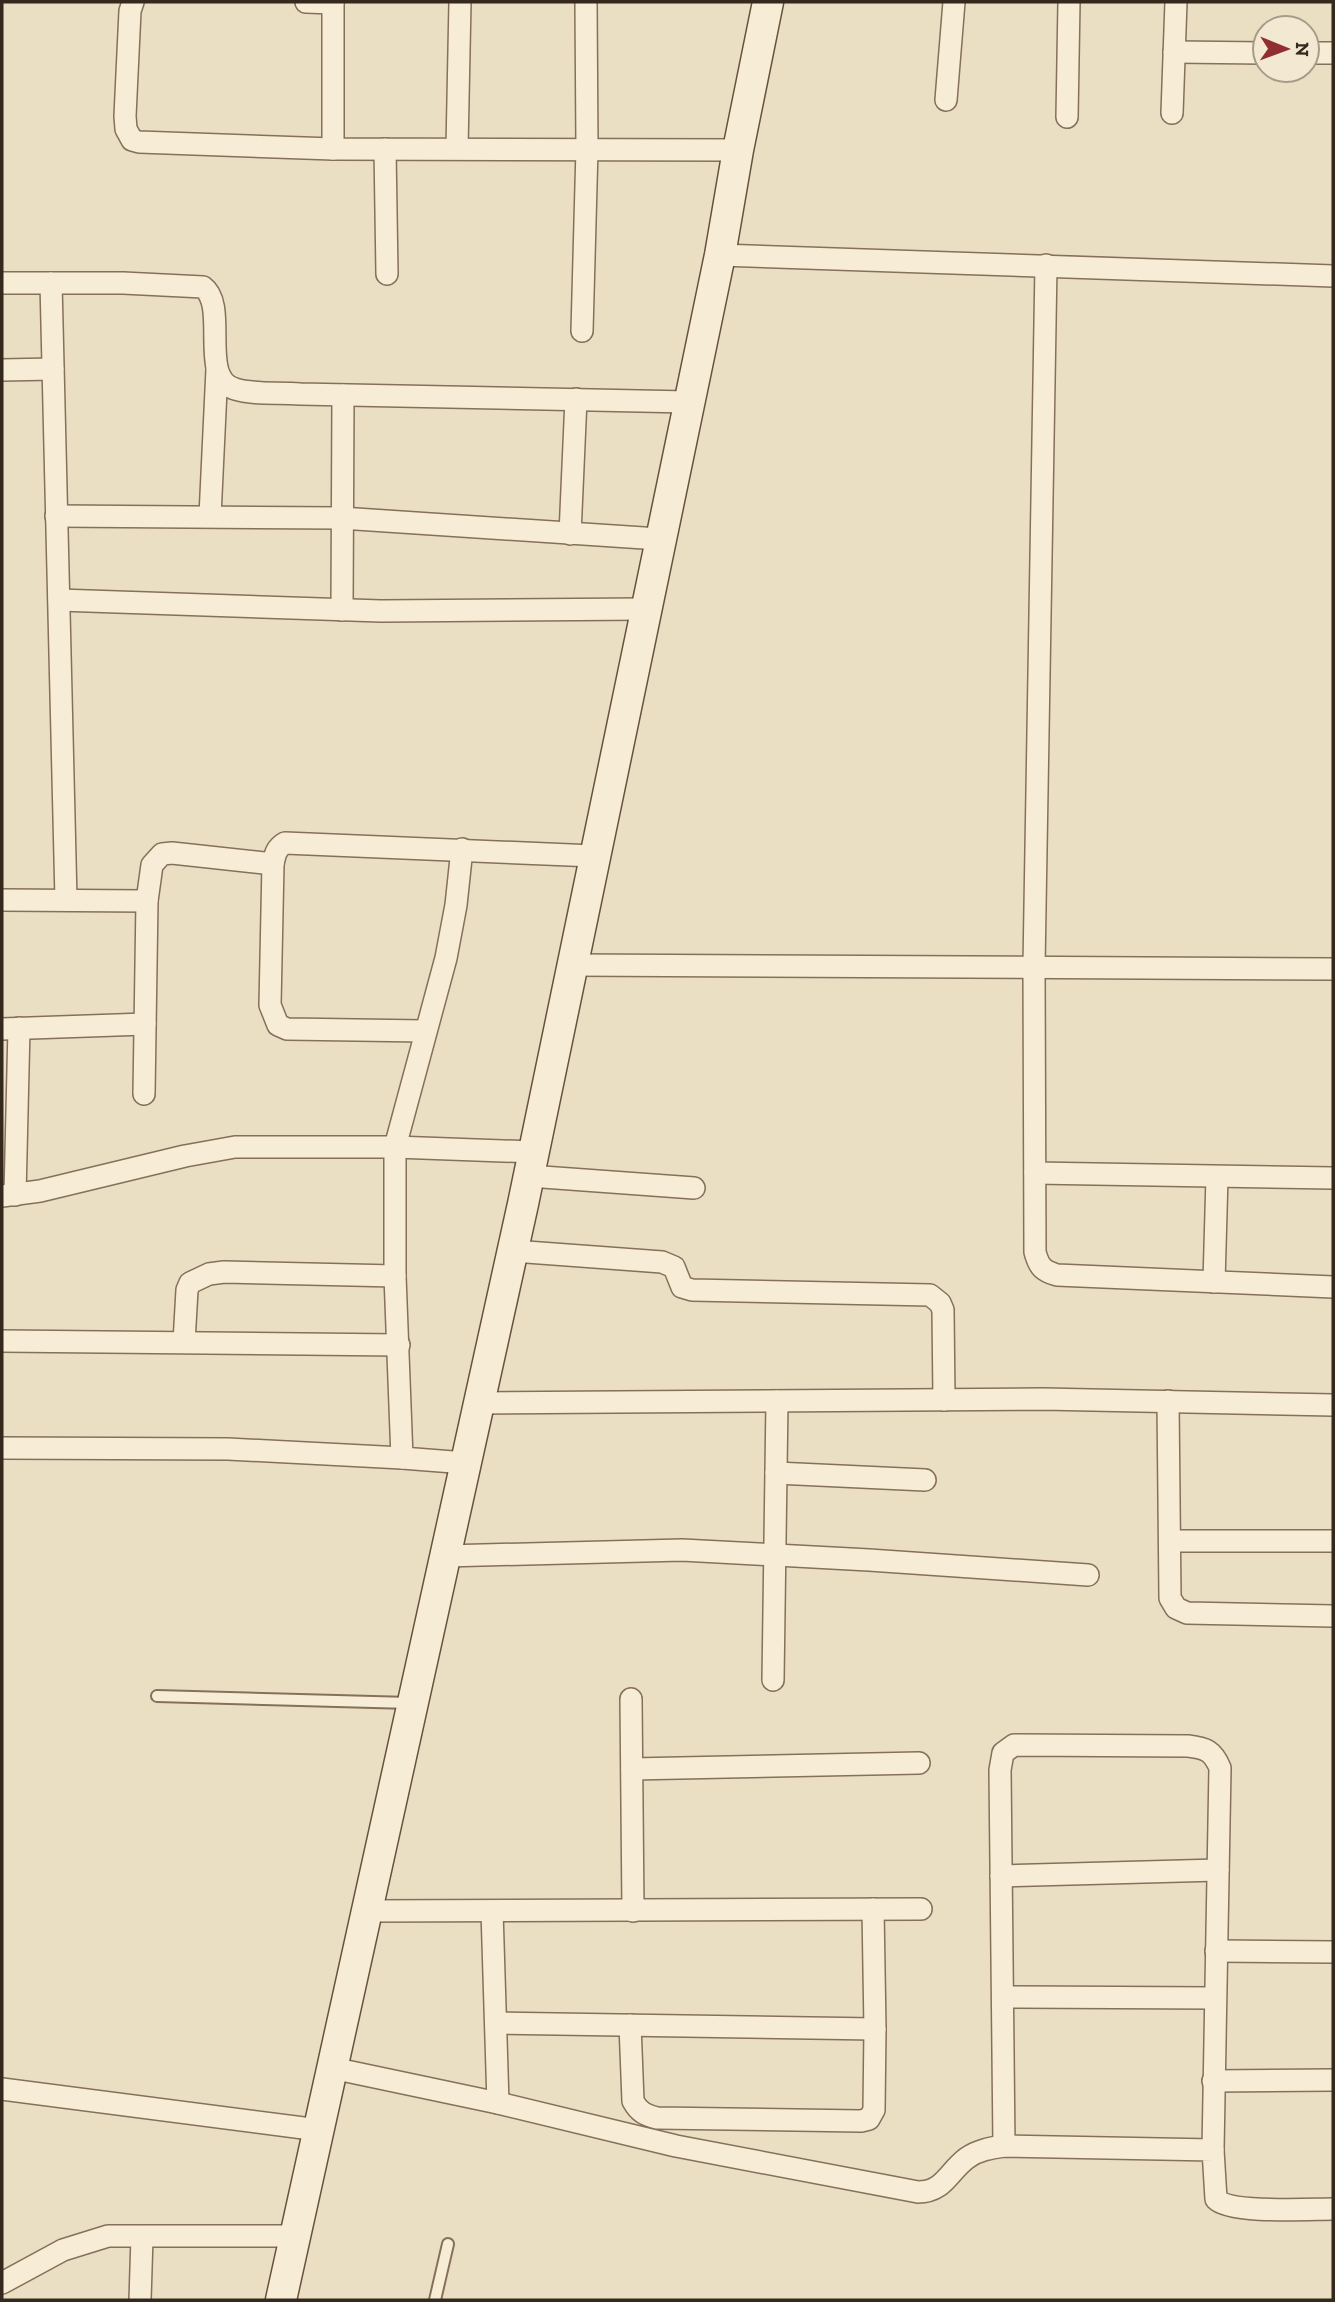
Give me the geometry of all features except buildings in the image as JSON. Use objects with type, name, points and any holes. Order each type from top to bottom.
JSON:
[{"type":"street","points":[[132,2],[125,116],[126,129],[132,140],[153,144],[333,149],[738,150]]},
{"type":"street","points":[[306,2],[333,2],[333,149]]},
{"type":"street","points":[[457,148],[460,2]]},
{"type":"street","points":[[582,331],[587,149],[586,2]]},
{"type":"street","points":[[281,2300],[513,1251],[720,255],[768,2]]},
{"type":"street","points":[[946,100],[954,2]]},
{"type":"street","points":[[1067,117],[1069,2]]},
{"type":"street","points":[[1172,113],[1177,2]]},
{"type":"street","points":[[1174,52],[1251,53]]},
{"type":"street","points":[[385,149],[387,274]]},
{"type":"street","points":[[720,255],[1333,276]]},
{"type":"street","points":[[1046,265],[1034,966],[1035,1252],[1038,1265],[1045,1272],[1057,1275],[1333,1287]]},
{"type":"street","points":[[2,283],[204,287],[212,297],[217,369],[210,516]]},
{"type":"street","points":[[51,283],[66,900]]},
{"type":"street","points":[[2,370],[53,369]]},
{"type":"street","points":[[217,369],[226,384],[236,390],[343,395],[688,402]]},
{"type":"street","points":[[342,610],[343,395]]},
{"type":"street","points":[[570,534],[576,399]]},
{"type":"street","points":[[57,516],[341,518],[659,539]]},
{"type":"street","points":[[59,600],[342,610],[645,609]]},
{"type":"street","points":[[425,1031],[288,1029],[278,1025],[270,1005],[275,851],[285,843],[594,856]]},
{"type":"street","points":[[402,1458],[395,1276],[395,1147],[451,933],[462,849]]},
{"type":"street","points":[[144,1094],[147,901],[152,865],[162,854],[172,853],[273,864]]},
{"type":"street","points":[[2,900],[147,901]]},
{"type":"street","points":[[572,965],[1333,970]]},
{"type":"street","points":[[145,1024],[11,1028],[8,1195],[234,1147],[395,1147],[694,1188]]},
{"type":"street","points":[[1035,1173],[1333,1178]]},
{"type":"street","points":[[1214,1282],[1217,1177]]},
{"type":"street","points":[[513,1251],[662,1262],[674,1267],[682,1287],[692,1290],[930,1295],[940,1303],[943,1310],[944,1400]]},
{"type":"street","points":[[184,1342],[187,1290],[190,1283],[209,1274],[395,1276]]},
{"type":"street","points":[[2,1340],[399,1345]]},
{"type":"street","points":[[479,1403],[944,1400],[1333,1405]]},
{"type":"street","points":[[773,1680],[777,1401]]},
{"type":"street","points":[[1168,1401],[1170,1598],[1177,1608],[1187,1613],[1333,1616]]},
{"type":"street","points":[[2,1448],[228,1449],[466,1463]]},
{"type":"street","points":[[776,1473],[925,1480]]},
{"type":"street","points":[[1170,1541],[1333,1541]]},
{"type":"street","points":[[446,1556],[682,1550],[1088,1575]]},
{"type":"street","points":[[631,1699],[633,1911]]},
{"type":"street","points":[[1004,2146],[1000,1770],[1003,1753],[1014,1745],[1206,1748],[1215,1755],[1220,1768],[1213,2081],[1216,2199],[1220,2203],[1239,2208],[1333,2209]]},
{"type":"street","points":[[632,1769],[919,1763]]},
{"type":"street","points":[[1001,1876],[1218,1870]]},
{"type":"street","points":[[630,2025],[634,2101],[645,2115],[657,2118],[711,2119],[869,2119],[874,2110],[873,1909]]},
{"type":"street","points":[[367,1911],[921,1909]]},
{"type":"street","points":[[492,1911],[498,2103]]},
{"type":"street","points":[[1216,1951],[1333,1952]]},
{"type":"street","points":[[1003,1997],[1215,1998]]},
{"type":"street","points":[[496,2023],[875,2029]]},
{"type":"street","points":[[332,2068],[498,2103],[676,2146],[918,2192],[930,2192],[938,2188],[968,2157],[982,2150],[1004,2146],[1213,2150]]},
{"type":"street","points":[[1213,2081],[1333,2080]]},
{"type":"street","points":[[2,2089],[318,2130]]},
{"type":"street","points":[[2,2283],[63,2250],[108,2236],[295,2236]]},
{"type":"street","points":[[140,2300],[142,2237]]},
{"type":"lane","points":[[157,1696],[413,1703]]},
{"type":"lane","points":[[435,2300],[448,2244]]}]
